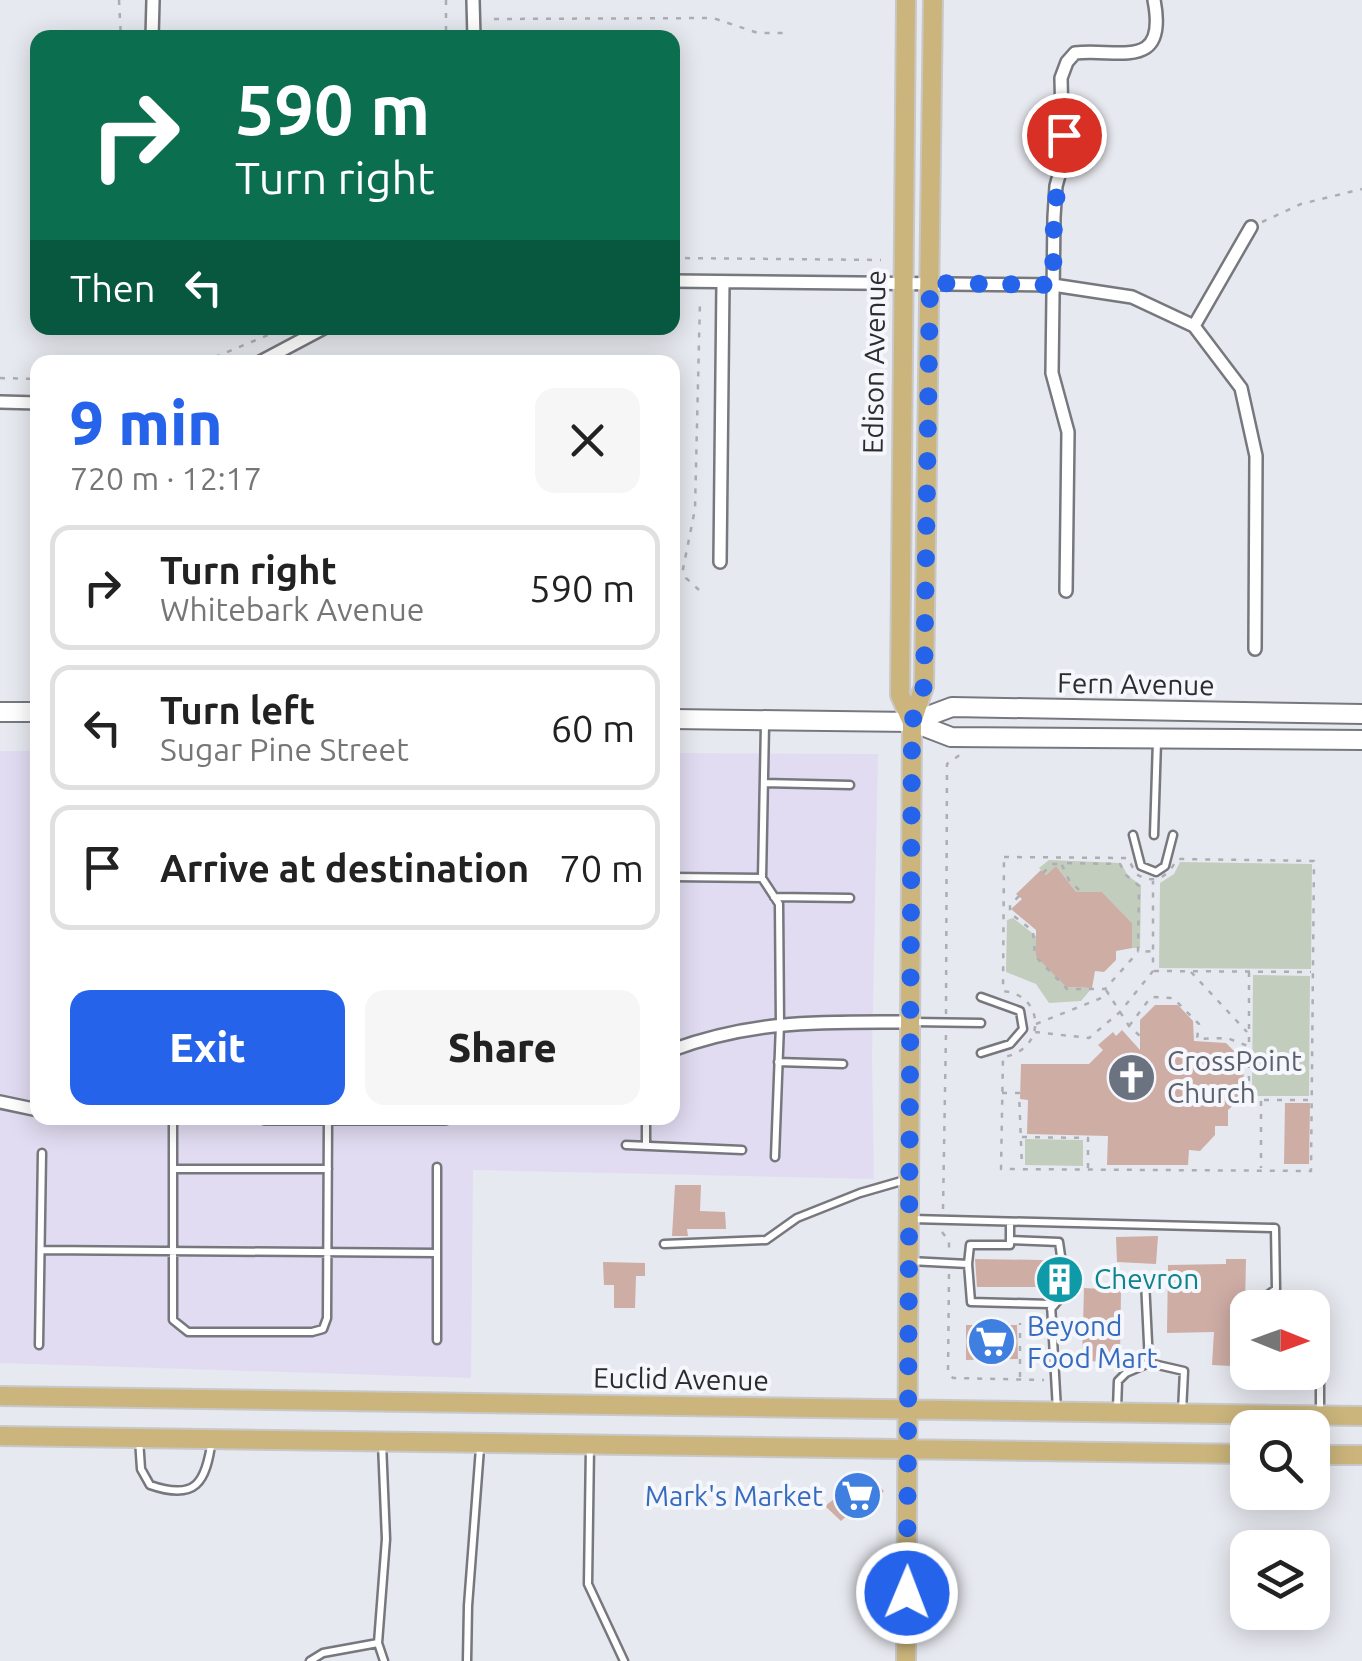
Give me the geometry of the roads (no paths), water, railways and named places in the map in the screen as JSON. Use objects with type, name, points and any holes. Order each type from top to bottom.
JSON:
[{"type":"main road","name":"Edison Avenue","points":[[906,0],[900,695],[912,722]]},
{"type":"main road","name":"Edison Avenue","points":[[906,1661],[912,722],[924,686],[933,0]]},
{"type":"main road","name":"Euclid Avenue","points":[[0,1396],[1230,1414]]},
{"type":"main road","name":"Euclid Avenue","points":[[1330,1416],[1362,1416]]},
{"type":"main road","points":[[0,1436],[1230,1454]]},
{"type":"main road","points":[[1330,1455],[1362,1456]]},
{"type":"street","points":[[152,30],[153,0]]},
{"type":"street","points":[[473,0],[474,30]]},
{"type":"street","points":[[1066,590],[1068,432],[1052,373],[1056,186],[1063,161],[1061,78],[1075,54],[1130,55],[1148,46],[1156,33],[1154,0]]},
{"type":"street","points":[[1194,326],[1251,227]]},
{"type":"street","points":[[680,281],[1053,285],[1132,297],[1194,326],[1241,388],[1256,456],[1255,649]]},
{"type":"street","points":[[720,562],[723,282]]},
{"type":"street","points":[[273,355],[311,335]]},
{"type":"street","points":[[0,402],[30,403]]},
{"type":"street","name":"Fern Avenue","points":[[912,722],[952,707],[1362,714]]},
{"type":"street","points":[[0,712],[30,712]]},
{"type":"street","name":"Fern Avenue","points":[[680,720],[912,722],[951,736],[1362,740]]},
{"type":"street","points":[[680,1047],[723,1034],[780,1024],[912,1022]]},
{"type":"street","points":[[0,1102],[30,1108]]},
{"type":"lane","points":[[765,720],[762,878],[779,904],[780,1024],[774,1156]]},
{"type":"lane","points":[[1154,835],[1157,740]]},
{"type":"lane","points":[[764,783],[850,784]]},
{"type":"lane","points":[[1133,834],[1141,866],[1156,872],[1166,866],[1172,835]]},
{"type":"lane","points":[[680,877],[762,878]]},
{"type":"lane","points":[[774,896],[850,898]]},
{"type":"lane","points":[[981,1053],[1010,1044],[1023,1029],[1020,1011],[982,997]]},
{"type":"lane","points":[[912,1022],[981,1023]]},
{"type":"lane","points":[[778,1062],[842,1064]]},
{"type":"lane","points":[[174,1125],[173,1320],[188,1332],[323,1329],[327,1318],[328,1125]]},
{"type":"lane","points":[[646,1125],[646,1146]]},
{"type":"lane","points":[[626,1146],[742,1150]]},
{"type":"lane","points":[[40,1344],[42,1153]]},
{"type":"lane","points":[[436,1340],[437,1167]]},
{"type":"lane","points":[[174,1168],[328,1169]]},
{"type":"lane","points":[[664,1244],[766,1240],[796,1218],[911,1178]]},
{"type":"lane","points":[[911,1219],[1275,1228],[1274,1290]]},
{"type":"lane","points":[[1010,1222],[1010,1245],[970,1245],[971,1302],[1050,1304],[1056,1411]]},
{"type":"lane","points":[[1010,1240],[1058,1242],[1062,1263]]},
{"type":"lane","points":[[40,1250],[437,1253]]},
{"type":"lane","points":[[910,1260],[968,1264]]},
{"type":"lane","points":[[1145,1281],[1149,1363]]},
{"type":"lane","points":[[1051,1309],[1062,1296]]},
{"type":"lane","points":[[1117,1412],[1118,1381],[1126,1372],[1149,1363],[1184,1371],[1182,1413]]},
{"type":"lane","points":[[139,1438],[142,1469],[150,1485],[171,1492],[193,1488],[204,1479],[212,1439]]},
{"type":"lane","points":[[382,1442],[386,1540],[378,1643],[384,1661]]},
{"type":"lane","points":[[467,1661],[480,1443]]},
{"type":"lane","points":[[590,1445],[588,1584],[624,1661]]},
{"type":"lane","points":[[310,1661],[323,1653],[378,1643]]},
{"type":"place","name":"CrossPoint Church","points":[[1132,1077]]},
{"type":"place","name":"Chevron","points":[[1059,1279]]},
{"type":"place","name":"Beyond Food Mart","points":[[992,1342]]},
{"type":"place","name":"Mark's Market","points":[[858,1496]]}]
